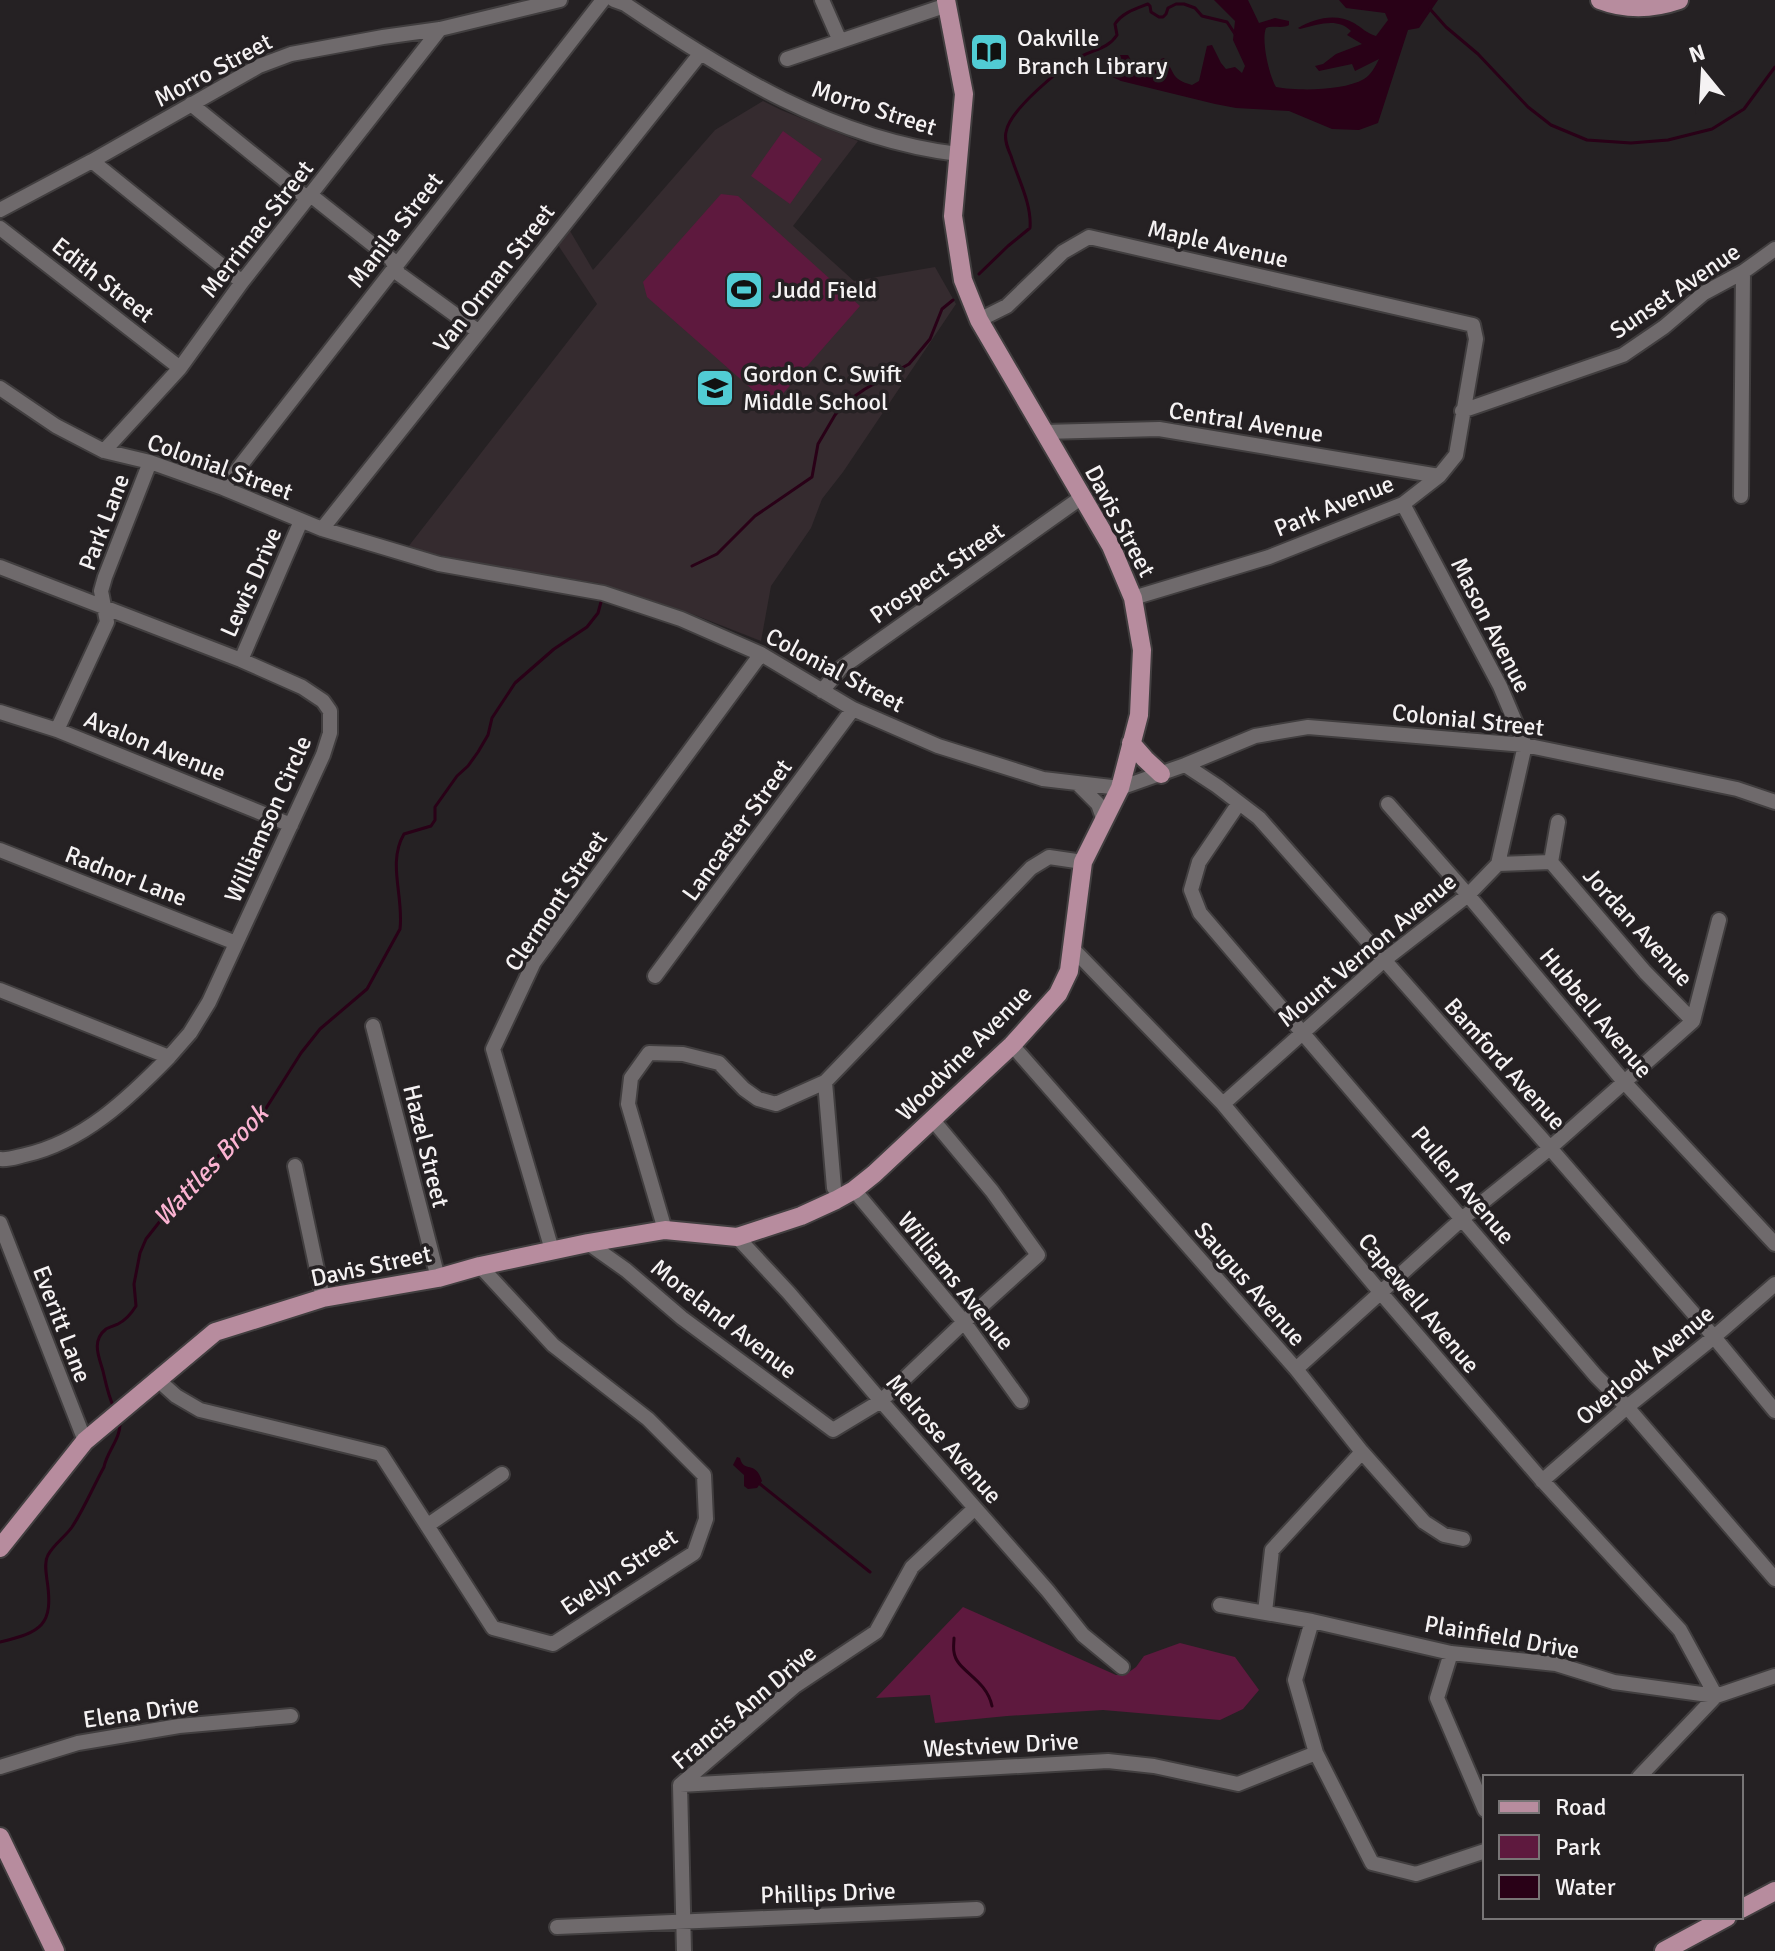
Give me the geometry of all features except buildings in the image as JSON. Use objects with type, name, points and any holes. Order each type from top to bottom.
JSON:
[{"type":"main road","points":[[1600,0],[1639,8],[1679,0]]},
{"type":"main road","name":"Davis Street","points":[[946,2],[964,94],[953,216],[963,280],[979,320],[1111,546],[1133,598],[1142,650],[1139,715],[1120,788],[1083,862]]},
{"type":"main road","points":[[1131,743],[1161,774]]},
{"type":"main road","name":"Woodvine Avenue","points":[[835,1194],[854,1190],[874,1174],[1012,1045],[1058,994],[1069,971],[1083,862]]},
{"type":"main road","name":"Davis Street","points":[[0,1548],[90,1436],[215,1332],[323,1298],[438,1278],[588,1243],[665,1230],[737,1237],[801,1216],[835,1194]]},
{"type":"main road","points":[[0,1837],[55,1951]]},
{"type":"main road","points":[[1743,1908],[1775,1891]]},
{"type":"main road","points":[[1664,1951],[1723,1919]]},
{"type":"street","name":"Morro Street","points":[[0,210],[259,66],[291,54],[440,29],[560,0]]},
{"type":"street","name":"Manila Street","points":[[223,488],[603,0]]},
{"type":"street","name":"Morro Street","points":[[614,0],[781,100],[861,133],[925,151],[958,154]]},
{"type":"street","points":[[822,0],[840,41]]},
{"type":"street","points":[[787,59],[946,2]]},
{"type":"street","name":"Merrimac Street","points":[[104,451],[180,368],[242,282],[440,29]]},
{"type":"street","name":"Van Orman Street","points":[[322,529],[700,54]]},
{"type":"street","points":[[191,104],[302,194],[313,197],[391,259],[399,274],[479,332]]},
{"type":"street","points":[[92,161],[242,282]]},
{"type":"street","name":"Edith Street","points":[[0,228],[180,368]]},
{"type":"street","name":"Maple Avenue","points":[[979,320],[1007,306],[1063,252],[1089,237],[1473,325]]},
{"type":"street","name":"Sunset Avenue","points":[[1462,411],[1623,355],[1664,327],[1704,293],[1743,272],[1775,249]]},
{"type":"street","points":[[1741,496],[1743,272]]},
{"type":"street","name":"Park Avenue","points":[[1133,598],[1269,557],[1403,504],[1439,476],[1456,455],[1476,339],[1473,325]]},
{"type":"street","name":"Colonial Street","points":[[0,388],[56,426],[104,451],[150,462],[223,488],[322,529],[439,564],[603,593],[681,619],[761,654],[853,709],[938,746],[1043,779],[1120,788],[1255,736],[1308,727],[1525,745],[1737,789],[1775,802]]},
{"type":"street","name":"Central Avenue","points":[[1044,432],[1159,429],[1439,476]]},
{"type":"street","name":"Park Lane","points":[[57,730],[107,622],[101,591],[150,462]]},
{"type":"street","name":"Prospect Street","points":[[822,691],[841,668],[1082,497]]},
{"type":"street","name":"Mason Avenue","points":[[1403,504],[1500,686],[1525,745]]},
{"type":"street","name":"Lewis Drive","points":[[241,660],[301,521]]},
{"type":"street","name":"Williamson Circle","points":[[0,567],[241,660],[302,687],[323,701],[330,711],[330,733],[323,755],[209,1002],[190,1033],[144,1083],[94,1124],[62,1143],[0,1159]]},
{"type":"street","name":"Clermont Street","points":[[552,1250],[493,1049],[534,962],[761,654]]},
{"type":"street","name":"Lancaster Street","points":[[655,976],[853,709]]},
{"type":"street","name":"Avalon Avenue","points":[[0,712],[57,730],[291,825]]},
{"type":"street","points":[[1525,745],[1498,864],[1551,862],[1558,822]]},
{"type":"street","name":"Bamford Avenue","points":[[1185,765],[1259,818],[1550,1148],[1775,1411]]},
{"type":"street","points":[[1076,783],[1098,804],[1104,821]]},
{"type":"street","name":"Pullen Avenue","points":[[1239,803],[1199,862],[1191,890],[1200,913],[1596,1376],[1627,1407],[1775,1579]]},
{"type":"street","name":"Hubbell Avenue","points":[[1388,804],[1625,1083],[1775,1244]]},
{"type":"street","name":"Radnor Lane","points":[[0,850],[236,943]]},
{"type":"street","points":[[665,1230],[628,1104],[631,1078],[649,1053],[683,1054],[719,1063],[751,1094],[776,1104],[825,1082],[1031,868],[1049,857],[1083,862]]},
{"type":"street","name":"Jordan Avenue","points":[[1551,862],[1645,972],[1693,1021]]},
{"type":"street","name":"Mount Vernon Avenue","points":[[1223,1104],[1383,961],[1468,895],[1498,864]]},
{"type":"street","points":[[1296,1369],[1463,1218],[1550,1148],[1693,1021],[1719,920]]},
{"type":"street","name":"Capewell Avenue","points":[[1073,949],[1223,1104],[1542,1481],[1680,1630],[1716,1696]]},
{"type":"street","points":[[0,990],[169,1057]]},
{"type":"street","name":"Hazel Street","points":[[373,1026],[438,1278]]},
{"type":"street","name":"Saugus Avenue","points":[[1012,1045],[1296,1369],[1362,1452],[1424,1522],[1444,1535],[1463,1539]]},
{"type":"street","points":[[825,1082],[835,1194]]},
{"type":"street","points":[[881,1401],[1038,1255],[992,1191],[932,1119]]},
{"type":"street","points":[[295,1166],[323,1298]]},
{"type":"street","name":"Williams Avenue","points":[[854,1190],[964,1322],[1021,1401]]},
{"type":"street","name":"Everitt Lane","points":[[0,1223],[90,1436]]},
{"type":"street","name":"Melrose Avenue","points":[[737,1237],[789,1293],[1083,1635],[1122,1667]]},
{"type":"street","name":"Moreland Avenue","points":[[588,1243],[626,1270],[682,1318],[833,1430],[881,1401]]},
{"type":"street","name":"Evelyn Street","points":[[157,1379],[176,1396],[200,1410],[381,1454],[493,1628],[553,1644],[694,1553],[706,1519],[704,1475],[648,1419],[553,1345],[480,1266]]},
{"type":"street","name":"Overlook Avenue","points":[[1542,1481],[1775,1284]]},
{"type":"street","points":[[1265,1612],[1272,1550],[1362,1452]]},
{"type":"street","points":[[428,1525],[502,1474]]},
{"type":"street","name":"Francis Ann Drive","points":[[684,1951],[680,1785],[795,1686],[876,1632],[912,1567],[975,1508]]},
{"type":"street","name":"Plainfield Drive","points":[[1220,1605],[1312,1621],[1451,1653],[1556,1664],[1614,1682],[1716,1696],[1775,1676]]},
{"type":"street","points":[[1312,1621],[1295,1680],[1316,1753],[1372,1863],[1416,1874],[1483,1852]]},
{"type":"street","points":[[1451,1653],[1437,1698],[1483,1805]]},
{"type":"street","points":[[1641,1775],[1716,1696]]},
{"type":"street","name":"Elena Drive","points":[[0,1767],[78,1743],[179,1726],[291,1716]]},
{"type":"street","name":"Westview Drive","points":[[680,1785],[1108,1761],[1154,1766],[1238,1784],[1316,1753]]},
{"type":"street","name":"Phillips Drive","points":[[557,1927],[977,1909]]},
{"type":"shaded area","name":"Gordon C. Swift Middle School","points":[[763,101],[858,141],[793,226],[854,281],[935,267],[956,304],[822,499],[811,528],[771,586],[761,641],[682,610],[598,583],[458,560],[408,547],[597,304],[558,245],[570,231],[593,270],[715,130]]},
{"type":"green space","points":[[783,131],[822,159],[790,204],[751,176]]},
{"type":"green space","name":"Judd Field","points":[[721,194],[738,196],[860,306],[780,397],[762,398],[647,297],[643,282]]},
{"type":"green space","points":[[963,1607],[1116,1675],[1125,1675],[1144,1656],[1180,1643],[1235,1657],[1259,1690],[1243,1709],[1220,1720],[1103,1710],[935,1723],[930,1695],[876,1698]]},
{"type":"water","points":[[1214,0],[1248,0],[1259,23],[1275,18],[1289,21],[1287,26],[1266,28],[1264,41],[1268,66],[1276,87],[1308,89],[1355,83],[1369,75],[1379,59],[1355,71],[1352,64],[1319,71],[1315,66],[1362,44],[1347,35],[1351,31],[1340,24],[1298,28],[1318,19],[1340,18],[1376,36],[1388,20],[1385,13],[1346,8],[1339,0],[1438,0],[1419,28],[1408,30],[1378,123],[1359,130],[1332,129],[1289,111],[1215,104],[1121,81],[1106,74],[1112,58],[1119,55],[1128,55],[1132,62],[1142,65],[1164,58],[1177,78],[1192,85],[1199,81],[1207,46],[1212,45],[1226,69],[1235,67],[1242,73],[1245,66],[1233,40],[1235,21]]},
{"type":"water","points":[[737,1457],[759,1474],[762,1481],[757,1488],[744,1486],[744,1475],[733,1465]]},
{"type":"waterway","name":"Wattles Brook","points":[[979,274],[1030,228],[1027,201],[1006,135],[1017,112],[1037,90],[1072,62],[1109,43],[1117,35],[1115,24],[1118,20],[1148,4],[1151,12],[1159,17],[1163,17],[1168,8],[1184,4],[1195,8],[1202,16],[1227,22],[1235,34]]},
{"type":"waterway","points":[[1430,9],[1528,107],[1551,125],[1587,140],[1631,143],[1668,140],[1712,129],[1744,109],[1775,67]]},
{"type":"waterway","name":"Wattles Brook","points":[[692,566],[717,554],[755,516],[812,477],[818,444],[835,415],[845,403],[865,389],[909,364],[930,339],[942,309],[953,300]]},
{"type":"waterway","name":"Wattles Brook","points":[[114,1408],[97,1344],[106,1329],[123,1321],[136,1306],[134,1284],[146,1239],[183,1192],[258,1121],[320,1029],[367,989],[400,929],[396,868],[404,834],[431,826],[435,820],[435,807],[478,752],[488,735],[492,718],[515,683],[554,649],[587,627],[598,613],[601,602]]},
{"type":"waterway","name":"Wattles Brook","points":[[0,1642],[26,1635],[42,1624],[46,1617],[49,1595],[47,1558],[81,1513],[104,1467],[120,1422]]},
{"type":"waterway","points":[[760,1484],[870,1572]]},
{"type":"waterway","points":[[954,1638],[956,1659],[984,1688],[992,1706]]},
{"type":"place","name":"Oakville Branch Library","points":[[989,52]]},
{"type":"place","name":"Judd Field","points":[[744,290]]},
{"type":"place","name":"Gordon C. Swift Middle School","points":[[715,388]]}]
